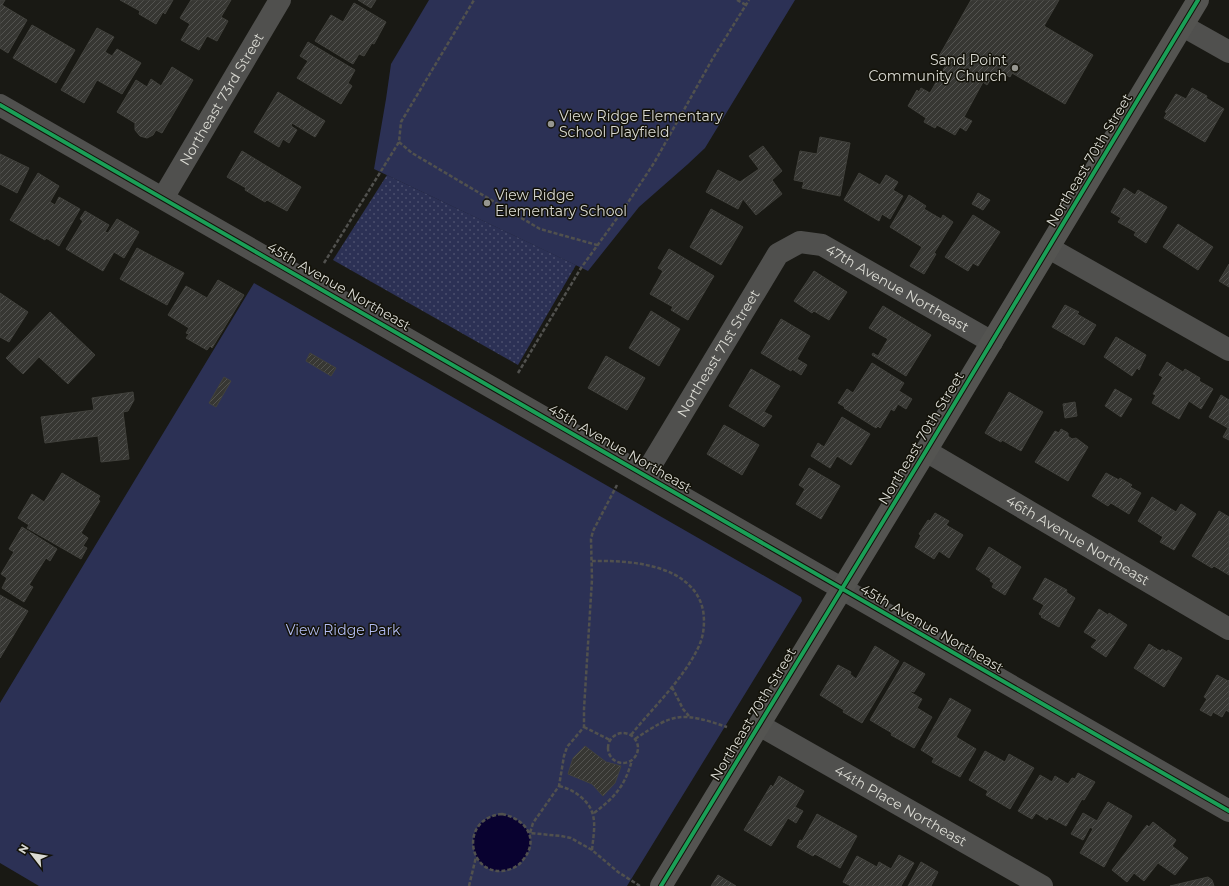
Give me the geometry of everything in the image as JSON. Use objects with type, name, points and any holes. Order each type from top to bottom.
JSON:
[{"type":"street","name":"Northeast 73rd Street","points":[[163,198],[280,0]]},
{"type":"street","name":"Northeast 70th Street","points":[[661,886],[1198,0]]},
{"type":"street","points":[[1183,26],[1229,52]]},
{"type":"street","name":"45th Avenue Northeast","points":[[0,105],[1229,811]]},
{"type":"street","name":"Northeast 71st Street","points":[[637,470],[778,254],[800,242]]},
{"type":"street","name":"47th Avenue Northeast","points":[[800,242],[822,245],[992,342]]},
{"type":"street","points":[[1049,248],[1229,350]]},
{"type":"street","name":"46th Avenue Northeast","points":[[926,451],[1229,629]]},
{"type":"street","name":"44th Place Northeast","points":[[759,725],[1042,886]]},
{"type":"path","points":[[324,263],[399,142],[402,122],[474,0]]},
{"type":"path","points":[[737,0],[746,5]]},
{"type":"path","points":[[518,373],[581,268],[623,210],[654,163],[713,58],[749,0]]},
{"type":"path","points":[[399,142],[412,153],[540,229],[597,245]]},
{"type":"path","points":[[637,470],[592,535],[592,579],[584,727],[573,740],[564,756],[558,786],[533,823],[530,833],[531,844],[523,860],[516,867],[499,871],[490,869],[482,864],[476,857],[473,849],[474,836],[479,824],[486,818],[498,814],[511,816],[518,820],[530,833],[571,838],[592,850],[618,872],[640,886]]},
{"type":"path","points":[[592,561],[616,561],[654,566],[672,573],[680,578],[698,597],[701,604],[704,618],[702,638],[696,652],[672,687],[646,715],[631,735]]},
{"type":"path","points":[[672,687],[680,703],[690,716]]},
{"type":"path","points":[[635,739],[665,721],[678,717],[690,716],[727,727]]},
{"type":"path","points":[[584,727],[610,740]]},
{"type":"path","points":[[594,813],[617,794],[624,783],[632,760],[636,756],[638,750],[638,744],[631,735],[620,733],[614,736],[610,740],[608,746],[611,757],[621,763],[632,760]]},
{"type":"path","points":[[558,786],[568,788],[577,794],[588,803],[594,813],[592,850]]},
{"type":"path","points":[[469,886],[476,857]]},
{"type":"green space","name":"View Ridge Elementary School Playfield","points":[[429,0],[795,0],[705,148],[639,207],[588,271],[374,169],[391,64]]},
{"type":"green space","points":[[387,175],[576,265],[518,365],[333,260]]},
{"type":"green space","name":"View Ridge Park","points":[[254,283],[801,597],[802,601],[627,886],[39,886],[0,863],[0,703]]},
{"type":"shaded area","points":[[502,814],[518,820],[524,825],[528,831],[530,845],[528,852],[519,865],[502,871],[490,869],[481,864],[473,845],[474,834],[479,825],[489,818]]},
{"type":"building","points":[[0,0],[5,0],[2,5],[27,20],[8,53],[0,48]]},
{"type":"building","points":[[120,0],[173,0],[165,14],[163,12],[156,24],[139,14],[140,11]]},
{"type":"building","points":[[191,0],[231,0],[221,17],[228,21],[217,41],[207,36],[199,50],[181,40],[190,24],[180,18]]},
{"type":"building","points":[[358,0],[376,0],[371,8]]},
{"type":"building","name":"Sand Point Community Church","points":[[971,0],[1059,0],[1044,26],[1093,55],[1065,104],[1012,73],[1010,77],[1001,72],[998,78],[993,75],[987,85],[983,82],[964,117],[972,121],[966,131],[960,127],[955,135],[937,125],[935,128],[924,122],[926,118],[908,106],[917,90],[919,92],[921,88],[930,93],[947,63],[938,58]]},
{"type":"building","points":[[354,3],[386,22],[374,44],[372,43],[364,56],[359,54],[353,64],[315,41],[331,15],[343,22]]},
{"type":"building","points":[[32,25],[75,50],[56,83],[13,58]]},
{"type":"building","points":[[97,28],[114,37],[105,52],[112,56],[117,49],[141,63],[122,94],[97,80],[84,103],[61,90]]},
{"type":"building","points":[[308,42],[355,70],[348,83],[352,86],[341,104],[297,78],[308,61],[300,56]]},
{"type":"building","points":[[172,67],[193,80],[162,133],[156,130],[153,135],[147,138],[140,136],[135,130],[135,123],[117,112],[136,80],[147,87],[151,79],[161,86]]},
{"type":"building","points":[[1192,88],[1207,96],[1206,98],[1224,109],[1205,142],[1164,118],[1167,113],[1165,112],[1176,94],[1186,99]]},
{"type":"building","points":[[278,92],[325,121],[315,137],[292,123],[291,126],[297,130],[289,143],[283,139],[279,147],[254,132]]},
{"type":"building","points":[[820,137],[850,143],[840,196],[802,188],[804,182],[794,180],[800,151],[817,154]]},
{"type":"building","points":[[763,146],[782,171],[772,180],[782,194],[756,215],[743,199],[738,209],[706,192],[718,170],[740,182],[759,169],[749,156]]},
{"type":"building","points":[[242,151],[301,187],[287,211],[267,200],[265,202],[245,190],[246,188],[227,177]]},
{"type":"building","points":[[0,154],[29,168],[17,193],[0,184]]},
{"type":"building","points":[[38,173],[59,186],[50,202],[55,205],[59,197],[80,209],[59,246],[46,238],[45,240],[10,220]]},
{"type":"building","points":[[859,173],[880,185],[886,175],[898,182],[893,190],[903,196],[890,219],[882,214],[879,221],[844,200]]},
{"type":"building","points":[[1124,188],[1135,195],[1138,190],[1167,207],[1146,243],[1134,235],[1136,232],[1118,222],[1121,218],[1111,212]]},
{"type":"building","points":[[978,193],[990,200],[983,210],[972,204]]},
{"type":"building","points":[[909,195],[926,206],[924,209],[941,219],[943,215],[953,222],[934,253],[936,254],[924,274],[910,266],[922,247],[890,227]]},
{"type":"building","points":[[711,209],[743,227],[721,265],[690,247]]},
{"type":"building","points":[[85,211],[109,225],[105,232],[108,233],[117,219],[139,232],[124,258],[114,252],[103,271],[66,249],[83,221],[80,219]]},
{"type":"building","points":[[973,215],[1000,232],[978,266],[973,263],[968,271],[945,257]]},
{"type":"building","points":[[1178,224],[1213,247],[1198,270],[1163,247]]},
{"type":"building","points":[[137,248],[184,273],[167,305],[120,279]]},
{"type":"building","points":[[669,249],[714,276],[688,320],[671,310],[673,307],[650,294],[663,271],[658,268]]},
{"type":"building","points":[[1229,264],[1229,287],[1219,281]]},
{"type":"building","points":[[814,271],[847,292],[829,320],[814,311],[812,313],[794,301]]},
{"type":"building","points":[[218,280],[244,295],[212,348],[210,346],[207,350],[186,338],[189,334],[186,333],[189,328],[168,315],[186,286],[207,298]]},
{"type":"building","points":[[0,293],[28,312],[9,342],[0,337]]},
{"type":"building","points":[[1065,305],[1079,312],[1077,314],[1096,325],[1084,345],[1052,327]]},
{"type":"building","points":[[883,306],[931,335],[906,376],[872,355],[873,353],[878,356],[888,339],[869,328]]},
{"type":"building","points":[[651,311],[680,329],[659,366],[629,348]]},
{"type":"building","points":[[50,312],[95,355],[68,384],[39,357],[23,374],[6,358]]},
{"type":"building","points":[[781,319],[810,336],[797,359],[807,365],[801,375],[792,369],[791,371],[761,353]]},
{"type":"building","points":[[1116,337],[1146,355],[1139,370],[1137,368],[1132,376],[1104,357]]},
{"type":"building","points":[[310,353],[336,368],[331,376],[306,361]]},
{"type":"building","points":[[606,356],[645,378],[627,410],[588,388]]},
{"type":"building","points":[[1167,362],[1183,372],[1185,369],[1200,378],[1199,381],[1213,389],[1201,409],[1189,401],[1179,419],[1152,403],[1156,395],[1153,394],[1163,377],[1159,375]]},
{"type":"building","points":[[872,363],[904,383],[899,391],[912,399],[906,409],[898,404],[894,411],[891,409],[880,428],[878,426],[876,428],[838,403],[847,389],[853,393]]},
{"type":"building","points":[[751,369],[780,386],[764,412],[772,416],[764,427],[729,406]]},
{"type":"building","points":[[224,377],[231,381],[216,407],[209,403]]},
{"type":"building","points":[[1115,389],[1132,399],[1121,417],[1105,406]]},
{"type":"building","points":[[133,392],[134,400],[128,411],[123,412],[129,459],[101,462],[98,436],[45,443],[41,417],[94,410],[92,398]]},
{"type":"building","points":[[1009,392],[1043,412],[1021,451],[1002,440],[1001,442],[985,433]]},
{"type":"building","points":[[1221,395],[1229,400],[1229,440],[1223,437],[1228,428],[1209,417]]},
{"type":"building","points":[[1075,402],[1077,416],[1065,418],[1063,404]]},
{"type":"building","points":[[842,417],[870,434],[851,465],[837,456],[830,468],[811,456],[818,443],[824,447]]},
{"type":"building","points":[[724,425],[759,445],[742,475],[707,454]]},
{"type":"building","points":[[1061,429],[1068,433],[1068,436],[1072,439],[1076,438],[1088,447],[1068,481],[1035,462],[1055,431],[1059,433]]},
{"type":"building","points":[[809,468],[840,486],[821,519],[796,504],[805,489],[799,485]]},
{"type":"building","points":[[62,473],[100,496],[98,499],[100,501],[81,533],[88,538],[83,546],[87,548],[81,559],[27,528],[29,525],[18,518],[32,494],[44,502]]},
{"type":"building","points":[[1106,473],[1119,480],[1120,478],[1132,485],[1130,487],[1141,493],[1129,514],[1111,503],[1108,506],[1092,496]]},
{"type":"building","points":[[1152,497],[1176,512],[1181,504],[1196,514],[1174,550],[1160,542],[1163,537],[1138,521]]},
{"type":"building","points":[[1219,511],[1229,517],[1229,575],[1214,566],[1212,568],[1192,556]]},
{"type":"building","points":[[935,513],[949,521],[946,525],[963,535],[949,558],[939,551],[934,559],[915,547],[921,535],[919,534],[928,520],[930,521]]},
{"type":"building","points":[[22,527],[57,549],[50,561],[46,558],[29,585],[33,587],[24,602],[2,588],[7,578],[1,574],[14,552],[9,549]]},
{"type":"building","points":[[989,547],[1021,567],[1005,595],[992,587],[994,583],[990,581],[991,579],[976,569]]},
{"type":"building","points":[[1045,578],[1067,590],[1066,592],[1075,598],[1059,627],[1041,617],[1042,616],[1039,614],[1044,605],[1033,599]]},
{"type":"building","points":[[0,595],[28,611],[0,658]]},
{"type":"building","points":[[1099,609],[1108,615],[1109,613],[1127,625],[1106,657],[1091,647],[1097,640],[1084,632]]},
{"type":"building","points":[[1149,644],[1160,651],[1162,649],[1167,652],[1168,650],[1182,658],[1164,687],[1134,668]]},
{"type":"building","points":[[875,646],[899,661],[862,723],[843,712],[844,710],[820,695],[838,665],[851,672],[850,674],[856,679]]},
{"type":"building","points":[[904,662],[925,674],[914,692],[910,692],[922,699],[917,708],[932,717],[914,748],[891,735],[892,733],[870,720]]},
{"type":"building","points":[[1217,675],[1228,681],[1229,680],[1229,712],[1226,710],[1222,717],[1213,712],[1211,716],[1200,710],[1207,699],[1204,697]]},
{"type":"building","points":[[950,698],[971,710],[956,737],[976,749],[960,777],[932,762],[934,758],[921,750]]},
{"type":"building","points":[[585,746],[606,762],[621,766],[615,783],[603,796],[592,784],[568,774],[573,758]]},
{"type":"building","points":[[985,751],[1005,762],[1009,754],[1034,768],[1010,809],[986,795],[988,791],[969,780]]},
{"type":"building","points":[[1078,773],[1095,782],[1084,800],[1082,799],[1066,826],[1049,817],[1047,820],[1036,813],[1032,819],[1018,811],[1040,775],[1052,782],[1055,776],[1068,784],[1072,778],[1075,779]]},
{"type":"building","points":[[779,776],[804,791],[795,807],[803,811],[796,823],[788,818],[771,846],[744,830],[771,785],[773,787]]},
{"type":"building","points":[[1108,802],[1132,816],[1104,867],[1080,853],[1093,829],[1090,827],[1083,840],[1071,834],[1083,813],[1097,821]]},
{"type":"building","points":[[817,814],[857,836],[840,868],[815,854],[813,856],[797,847]]},
{"type":"building","points":[[1153,822],[1176,840],[1172,846],[1188,858],[1175,875],[1158,863],[1144,881],[1134,873],[1127,882],[1112,870],[1147,825],[1149,827]]},
{"type":"building","points":[[899,855],[914,863],[901,886],[851,886],[843,882],[857,856],[877,867],[879,862],[891,869]]},
{"type":"building","points":[[921,862],[938,872],[931,886],[908,886]]},
{"type":"building","points":[[718,875],[736,886],[711,886]]},
{"type":"building","points":[[1208,877],[1212,880],[1214,886],[1170,886]]},
{"type":"cycle path","points":[[661,886],[1198,0]]},
{"type":"cycle path","points":[[0,105],[1229,811]]},
{"type":"place","name":"Sand Point Community Church","points":[[1015,68]]},
{"type":"place","name":"View Ridge Elementary School Playfield","points":[[551,124]]},
{"type":"place","name":"View Ridge Elementary School","points":[[487,203]]}]
